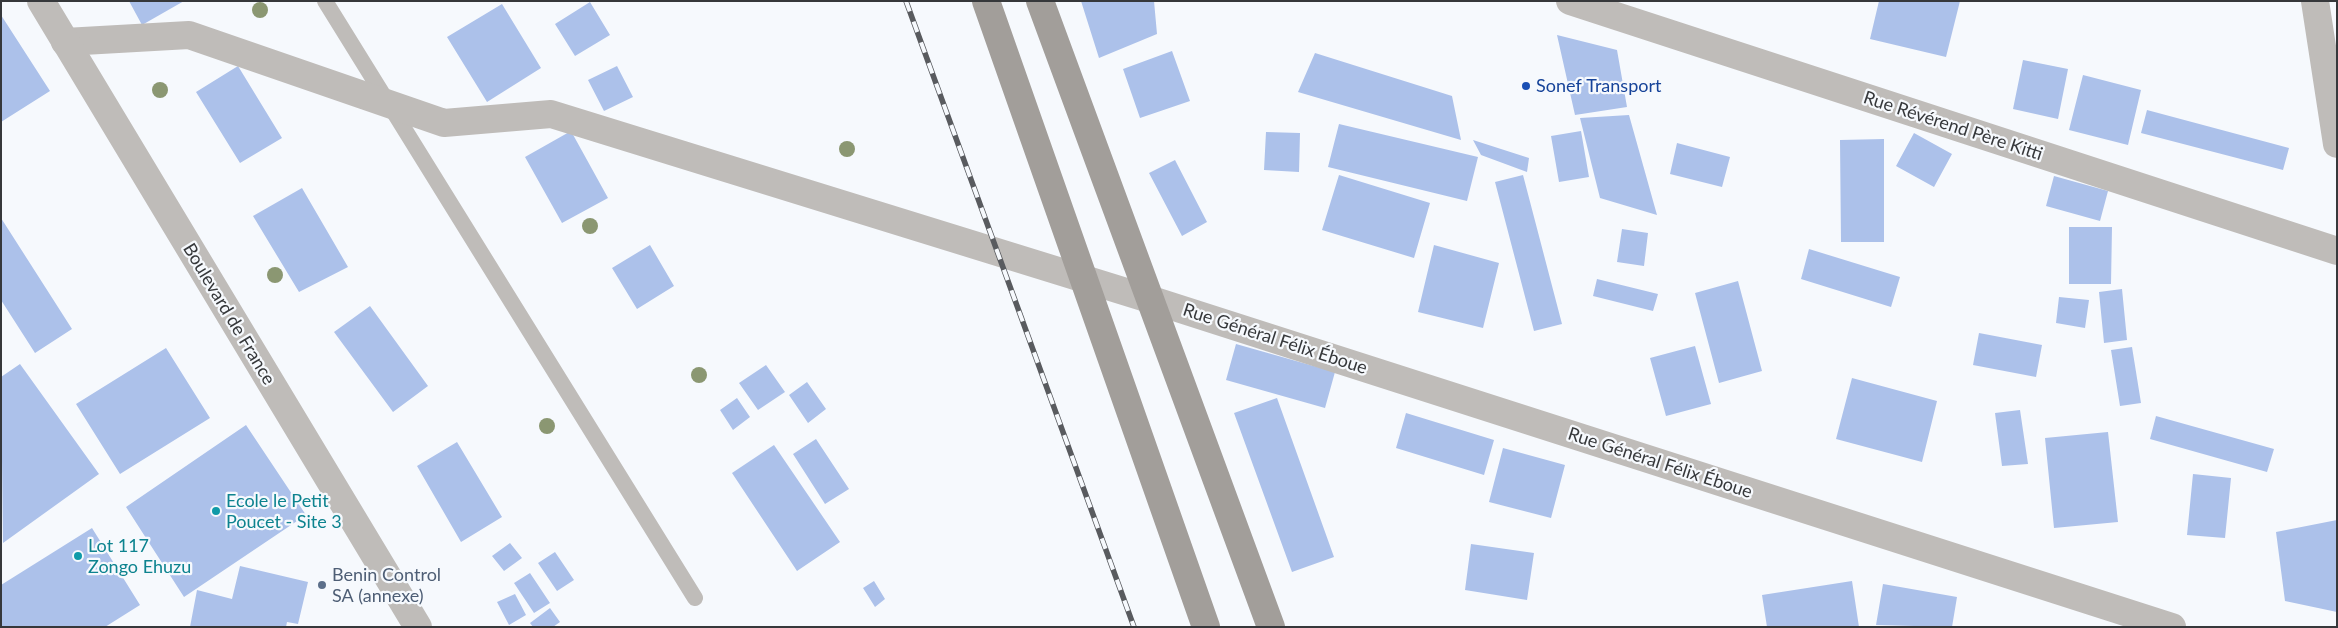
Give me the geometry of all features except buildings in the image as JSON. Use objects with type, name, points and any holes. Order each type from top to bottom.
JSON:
[{"type":"main road","points":[[986,1],[1206,627]]},
{"type":"main road","points":[[1040,1],[1148,299],[1271,627]]},
{"type":"street","name":"Boulevard de France","points":[[41,1],[418,627]]},
{"type":"street","name":"Rue Révérend Père Kitti","points":[[1570,1],[2337,251]]},
{"type":"street","points":[[2315,1],[2337,144]]},
{"type":"street","name":"Rue Général Félix Éboue","points":[[65,42],[188,35],[444,123],[552,114],[1148,299],[2172,627]]},
{"type":"lane","points":[[326,1],[694,598]]},
{"type":"railway","points":[[906,1],[1134,627]]},
{"type":"place","name":"Sonef Transport","points":[[1526,86]]},
{"type":"place","name":"Ecole le Petit Poucet - Site 3","points":[[216,511]]},
{"type":"place","name":"Lot 117 Zongo Ehuzu","points":[[78,556]]},
{"type":"place","name":"Benin Control SA (annexe)","points":[[322,585]]}]
